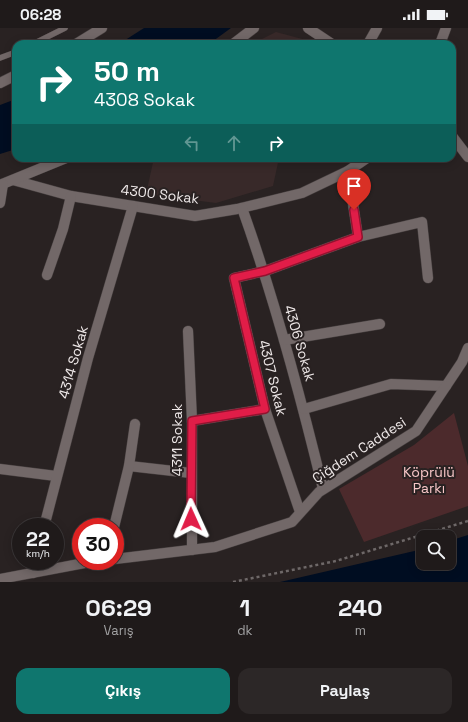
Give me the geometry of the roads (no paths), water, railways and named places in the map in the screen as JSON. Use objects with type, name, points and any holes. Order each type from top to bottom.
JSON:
[{"type":"street","points":[[82,40],[102,28]]},
{"type":"street","points":[[239,40],[254,28]]},
{"type":"street","points":[[308,28],[326,40]]},
{"type":"street","points":[[370,40],[377,28]]},
{"type":"street","points":[[442,40],[446,28]]},
{"type":"street","points":[[0,83],[12,77]]},
{"type":"street","points":[[456,141],[468,157]]},
{"type":"street","points":[[0,203],[2,184],[56,162]]},
{"type":"street","name":"4300 Sokak","points":[[13,180],[71,196],[195,216],[242,208],[302,193],[348,171],[361,162]]},
{"type":"street","points":[[348,171],[358,237]]},
{"type":"street","points":[[47,275],[63,228],[71,196]]},
{"type":"street","name":"4314 Sokak","points":[[46,518],[88,358],[133,206]]},
{"type":"street","name":"4306 Sokak","points":[[242,208],[265,271],[304,409],[323,489]]},
{"type":"street","points":[[265,271],[358,237],[422,222],[428,278]]},
{"type":"street","name":"4307 Sokak","points":[[265,271],[234,278],[265,409],[300,512]]},
{"type":"street","points":[[284,340],[380,324]]},
{"type":"street","name":"4311 Sokak","points":[[188,331],[192,421],[192,550]]},
{"type":"street","name":"Çiğdem Caddesi","points":[[124,558],[215,547],[292,522],[323,489],[416,431],[446,386],[465,362],[468,348]]},
{"type":"street","points":[[304,409],[391,384],[446,386]]},
{"type":"street","points":[[192,421],[265,409]]},
{"type":"street","points":[[116,518],[129,466],[135,424]]},
{"type":"street","points":[[129,466],[191,473]]},
{"type":"street","points":[[0,469],[56,476]]},
{"type":"street","points":[[0,579],[72,565]]},
{"type":"lane","points":[[41,40],[65,28]]},
{"type":"lane","points":[[0,58],[12,54]]},
{"type":"water","points":[[144,28],[231,28],[214,40],[125,40]]},
{"type":"water","points":[[12,100],[12,150],[0,154],[0,105]]},
{"type":"water","points":[[468,535],[468,582],[280,582],[416,551],[416,570],[456,570],[456,539]]},
{"type":"park label","name":"Köprülü Parkı","points":[[429,480]]}]
